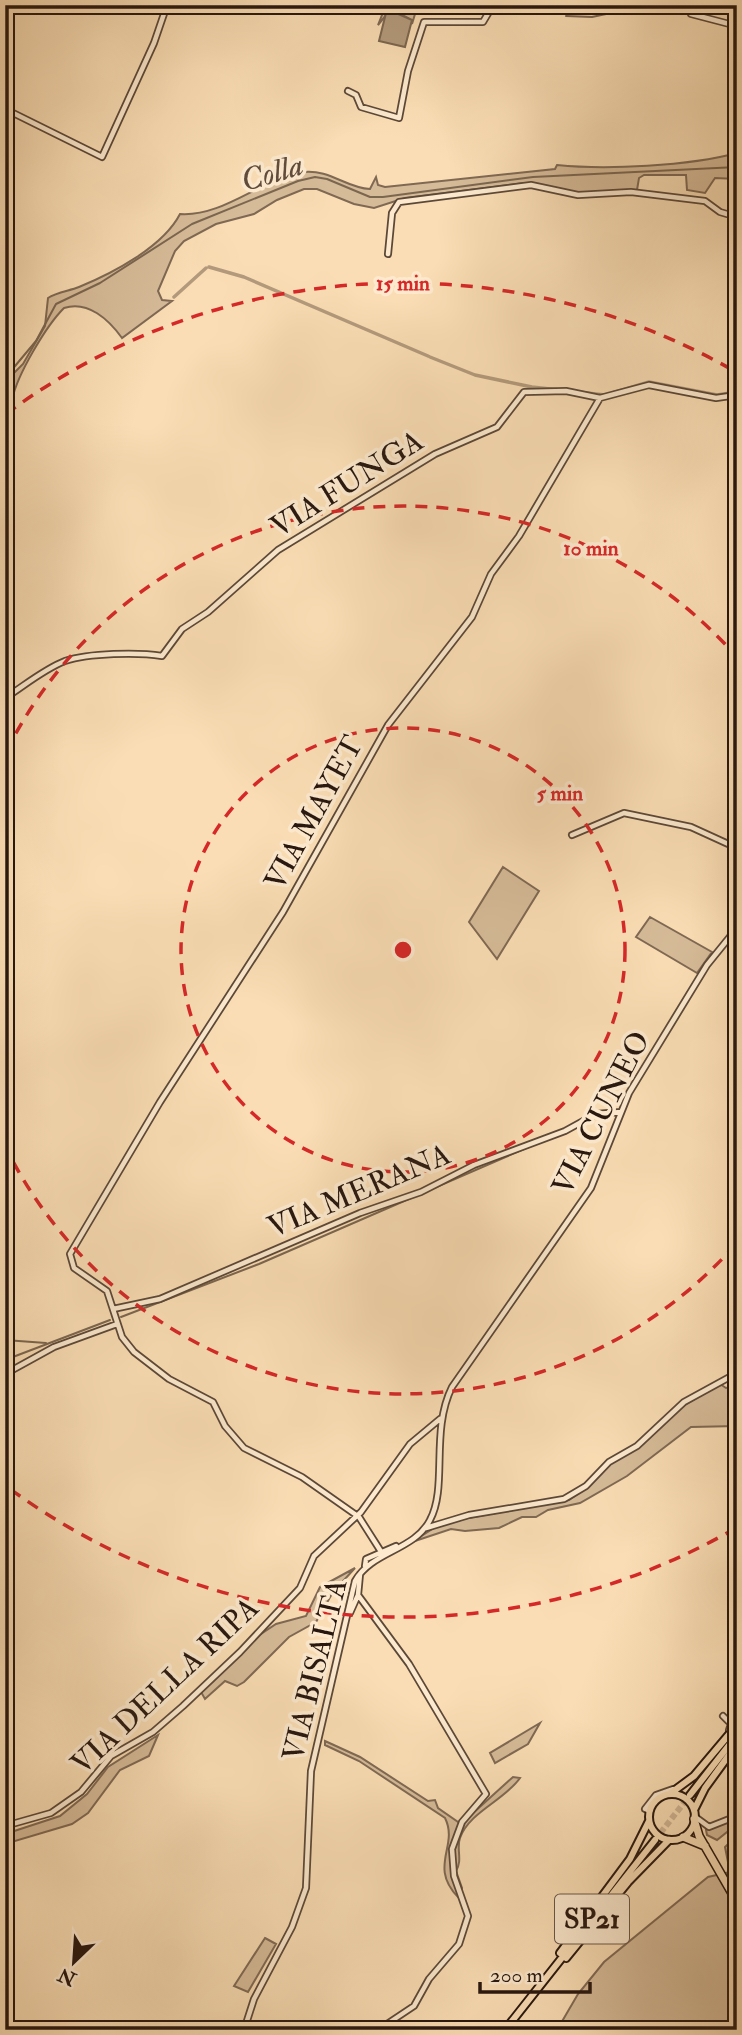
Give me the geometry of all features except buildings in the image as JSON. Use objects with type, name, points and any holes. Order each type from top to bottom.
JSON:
[{"type":"highway","points":[[694,1816],[699,1836],[737,1902]]},
{"type":"highway","points":[[683,1837],[708,1849]]},
{"type":"main road","points":[[529,1998],[630,1859],[649,1821],[650,1811],[658,1800],[685,1785],[737,1725]]},
{"type":"main road","points":[[690,1796],[737,1735]]},
{"type":"main road","points":[[529,1998],[541,1989],[628,1882],[669,1840],[683,1837],[691,1829],[705,1788],[737,1744]]},
{"type":"main road","points":[[667,1795],[684,1798],[694,1816]]},
{"type":"main road","points":[[649,1821],[656,1834],[669,1840]]},
{"type":"main road","name":"SP21","points":[[505,2030],[655,1840]]},
{"type":"street","points":[[5,109],[102,157],[154,43],[167,5]]},
{"type":"street","points":[[348,91],[356,95],[361,107],[399,118],[408,71],[424,22],[483,22],[493,5]]},
{"type":"street","points":[[692,5],[691,14],[737,26]]},
{"type":"street","points":[[388,254],[392,213],[399,202],[523,185],[578,195],[631,192],[705,201],[720,212],[737,217]]},
{"type":"street","name":"VIA FUNGA","points":[[5,698],[53,667],[71,659],[145,652],[162,656],[183,629],[208,612],[278,550],[435,453],[497,427],[524,392],[566,391],[600,398],[649,385],[716,398],[737,395]]},
{"type":"street","name":"VIA MAYET","points":[[113,1309],[107,1291],[74,1268],[70,1254],[160,1102],[283,912],[388,725],[472,617],[491,574],[519,536],[600,398]]},
{"type":"street","points":[[572,835],[624,813],[691,827],[737,848]]},
{"type":"street","name":"VIA CUNEO","points":[[440,1419],[452,1387],[596,1179],[629,1093],[702,973],[737,928]]},
{"type":"street","name":"VIA MERANA","points":[[113,1309],[133,1308],[160,1299],[360,1213],[421,1192],[474,1165],[565,1131],[597,1114],[621,1112]]},
{"type":"street","points":[[113,1309],[126,1343],[142,1360],[169,1379],[213,1402],[225,1426],[244,1448],[302,1477],[357,1516],[380,1550]]},
{"type":"street","points":[[5,1374],[54,1347],[117,1324]]},
{"type":"street","name":"VIA BISALTA","points":[[244,2030],[254,1999],[292,1927],[306,1888],[311,1772],[360,1573],[425,1528],[469,1515],[565,1499],[586,1486],[609,1462],[637,1446],[684,1402],[737,1373]]},
{"type":"street","points":[[425,1528],[435,1503],[440,1419]]},
{"type":"street","name":"VIA DELLA RIPA","points":[[5,1826],[51,1813],[81,1792],[111,1756],[153,1732],[183,1706],[300,1588],[314,1556],[357,1516],[410,1444],[440,1419]]},
{"type":"street","points":[[365,1567],[366,1559],[380,1550],[399,1546]]},
{"type":"street","points":[[348,1616],[358,1595],[360,1573]]},
{"type":"street","points":[[358,1595],[410,1664],[486,1794],[462,1822],[452,1849],[454,1876],[468,1916],[461,1940],[429,1979],[414,2006],[378,2030]]},
{"type":"street","points":[[650,1811],[645,1809],[650,1800],[682,1784],[729,1730],[731,1724],[723,1716]]},
{"type":"street","points":[[694,1816],[709,1827],[737,1816]]},
{"type":"shaded area","points":[[386,5],[396,5],[415,14],[412,24],[412,20],[391,9],[378,25]]},
{"type":"shaded area","points":[[387,9],[412,20],[405,47],[379,41]]},
{"type":"shaded area","points":[[737,153],[737,179],[715,178],[705,193],[687,190],[686,175],[644,175],[639,178],[637,190],[578,193],[524,183],[405,198],[374,208],[354,204],[317,189],[304,189],[277,200],[254,214],[216,224],[184,241],[175,251],[158,291],[162,300],[172,301],[122,338],[97,313],[81,307],[64,308],[33,351],[12,400],[5,401],[5,377],[10,377],[23,364],[45,326],[48,298],[92,281],[136,258],[162,237],[180,214],[212,210],[288,176],[303,172],[321,173],[353,186],[370,189],[376,177],[378,185],[385,187],[555,169],[557,165],[647,166]]},
{"type":"shaded area","points":[[503,867],[539,891],[497,959],[469,922]]},
{"type":"shaded area","points":[[650,917],[712,952],[697,973],[636,937]]},
{"type":"shaded area","points":[[720,1384],[726,1388],[737,1385],[737,1426],[691,1427],[627,1476],[580,1503],[548,1510],[536,1517],[522,1517],[499,1528],[465,1531],[451,1529],[412,1542],[434,1528],[457,1520],[569,1500],[588,1487],[610,1464],[640,1446],[680,1408]]},
{"type":"shaded area","points":[[355,1568],[333,1592],[316,1622],[289,1637],[244,1682],[237,1686],[225,1681],[205,1699],[201,1692],[258,1636],[276,1624],[306,1616],[320,1587]]},
{"type":"shaded area","points":[[540,1723],[528,1744],[495,1763],[490,1753]]},
{"type":"shaded area","points":[[158,1735],[149,1756],[120,1770],[88,1813],[72,1824],[5,1844],[5,1834],[60,1816],[87,1794],[108,1767]]},
{"type":"shaded area","points":[[325,1741],[360,1757],[428,1801],[435,1800],[438,1808],[461,1824],[513,1777],[520,1778],[471,1821],[460,1838],[456,1871],[462,1888],[458,1897],[445,1876],[449,1838],[445,1818],[359,1761],[325,1745]]},
{"type":"shaded area","points":[[737,1818],[737,1824],[717,1840],[707,1835],[706,1830]]},
{"type":"shaded area","points":[[737,1835],[737,2030],[557,2030],[578,1994],[604,1962],[708,1877],[730,1872],[725,1847]]},
{"type":"shaded area","points":[[265,1938],[276,1944],[248,1992],[234,1986]]},
{"type":"waterway","points":[[566,16],[592,17],[639,7],[688,13]]},
{"type":"waterway","name":"Colla","points":[[5,378],[36,341],[56,304],[100,283],[192,224],[298,181],[315,177],[327,179],[370,197],[383,197],[533,177],[737,167]]},
{"type":"waterway","points":[[209,267],[244,277],[428,356]]},
{"type":"waterway","points":[[174,297],[206,268]]},
{"type":"waterway","points":[[430,357],[475,375],[532,387],[605,395]]},
{"type":"waterway","points":[[612,393],[649,382],[717,395],[737,392]]},
{"type":"waterway","points":[[556,1137],[598,1116]]},
{"type":"waterway","points":[[121,1317],[259,1264],[538,1143]]},
{"type":"waterway","points":[[5,1360],[110,1320]]},
{"type":"waterway","points":[[5,1340],[46,1343]]},
{"type":"tunnel","points":[[655,1840],[690,1795]]}]
